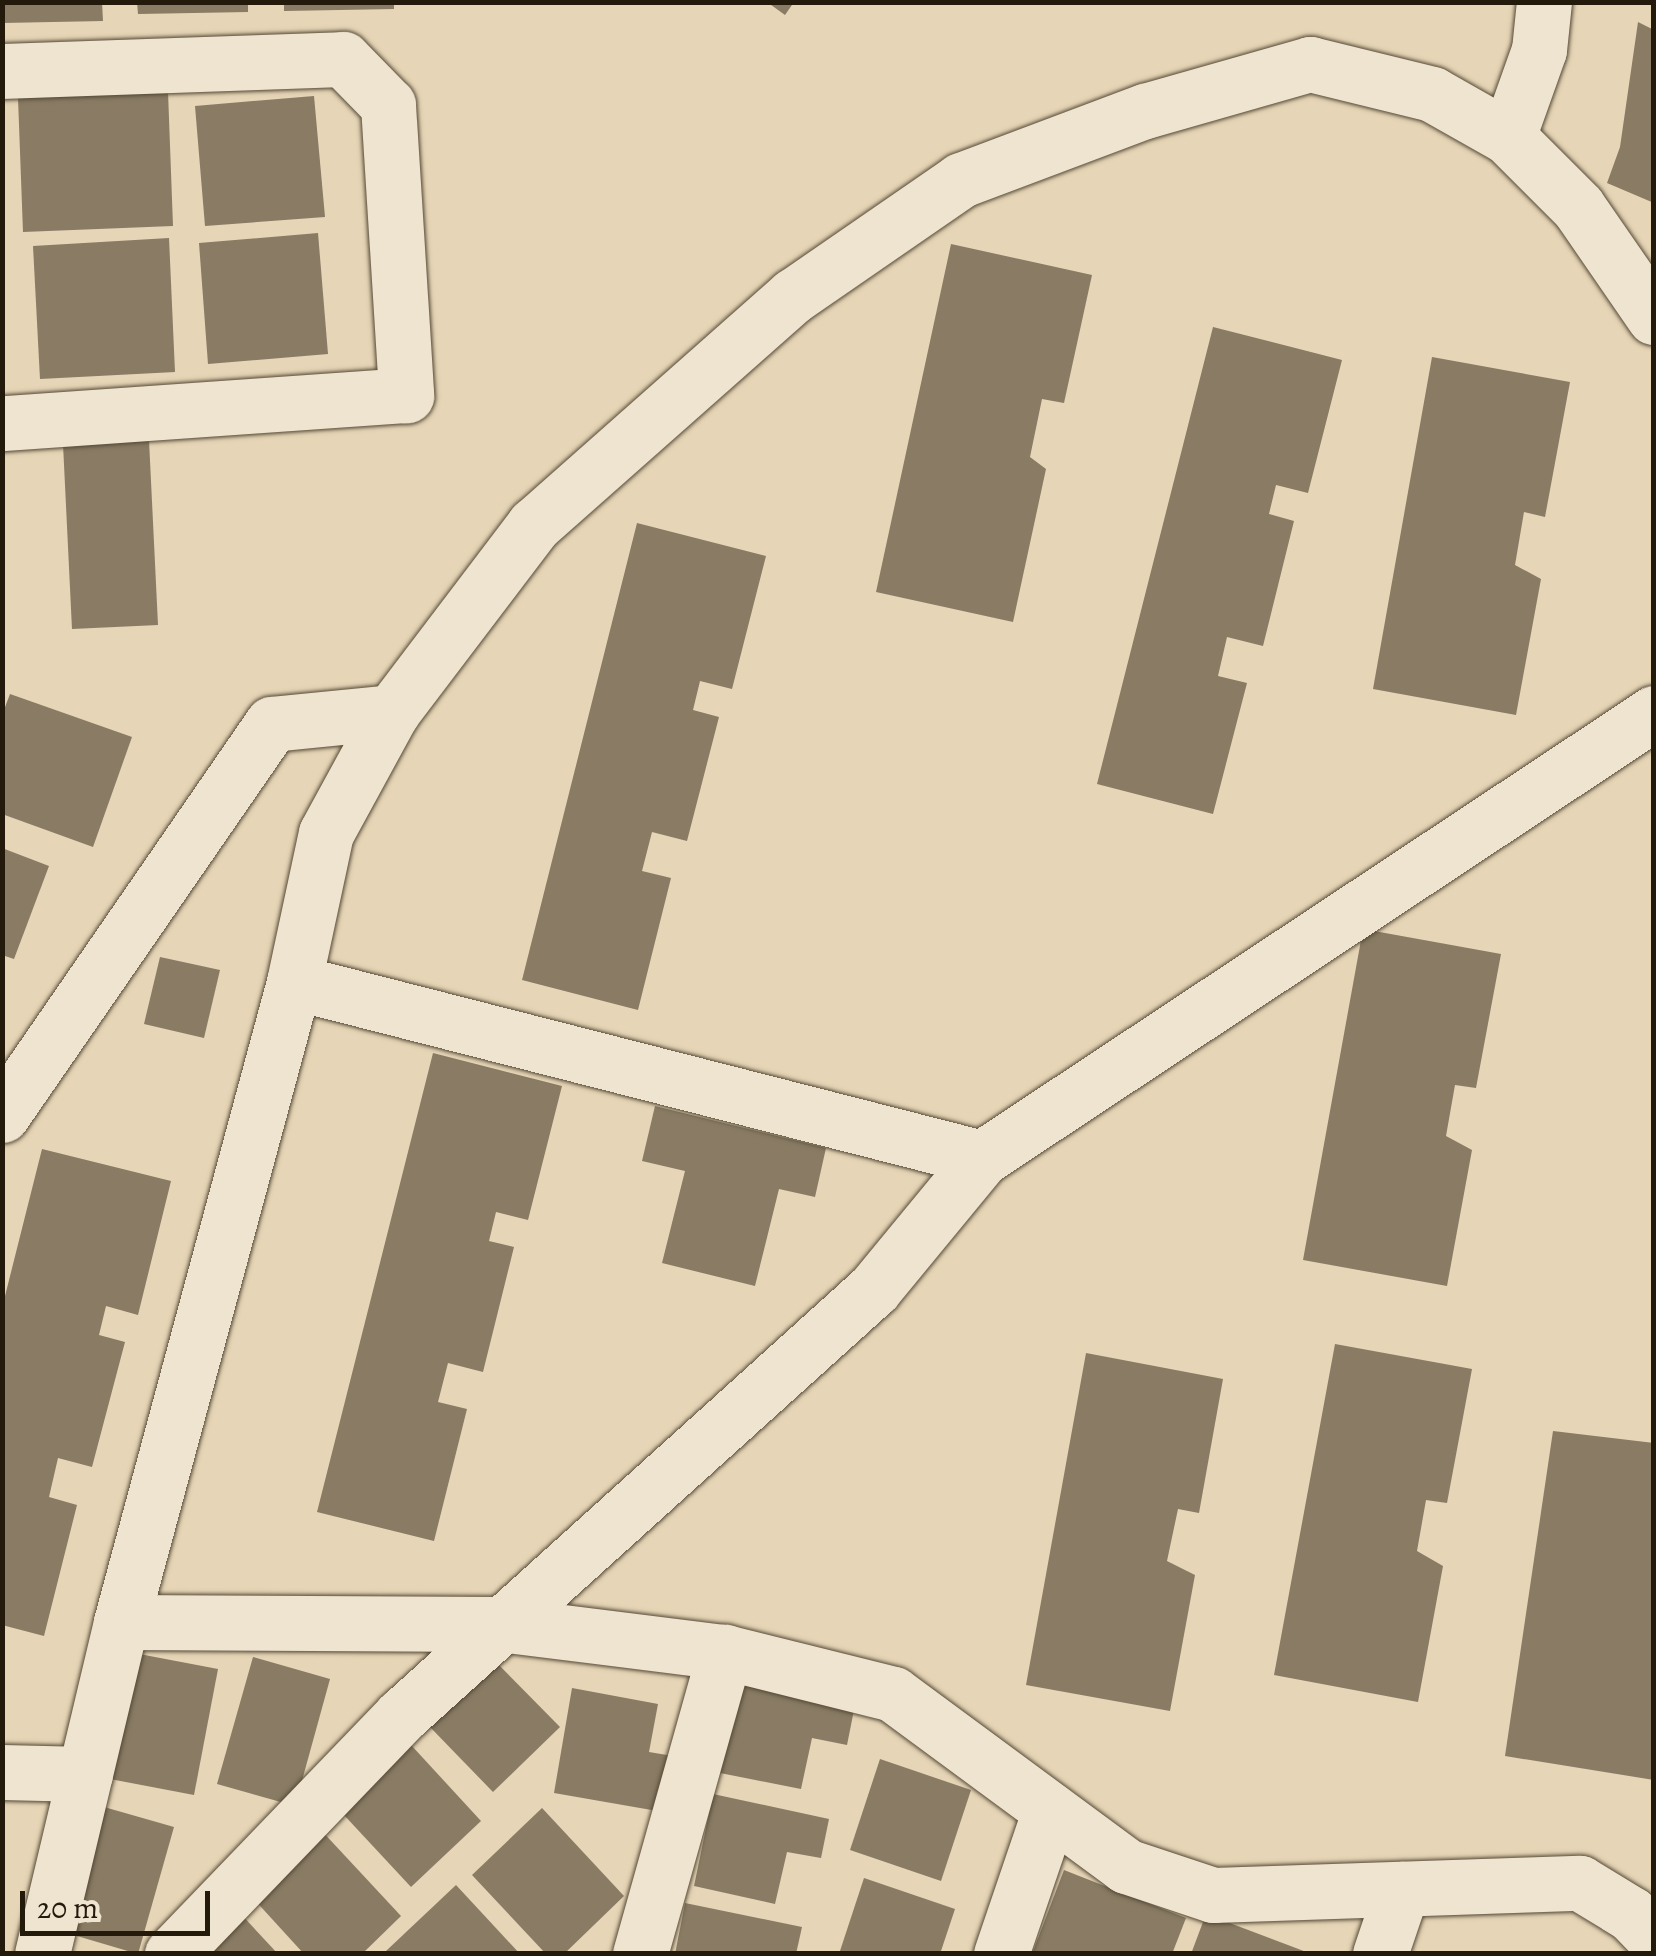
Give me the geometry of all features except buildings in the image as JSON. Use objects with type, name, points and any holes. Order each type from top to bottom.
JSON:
[{"type":"street","points":[[1508,137],[1539,50],[1544,2]]},
{"type":"street","points":[[2,71],[343,60],[388,105],[406,395],[2,422]]},
{"type":"street","points":[[42,1954],[121,1622],[294,982],[326,833],[392,712],[534,526],[792,296],[961,180],[1144,110],[1310,64],[1432,94],[1508,137],[1578,207],[1654,317]]},
{"type":"street","points":[[2,1115],[272,724],[392,712]]},
{"type":"street","points":[[172,1954],[401,1716],[498,1624],[874,1290],[982,1158],[1654,713]]},
{"type":"street","points":[[294,982],[982,1158]]},
{"type":"street","points":[[121,1622],[498,1624],[725,1652],[893,1694],[1126,1866],[1214,1895],[1580,1883],[1630,1914],[1654,1938]]},
{"type":"street","points":[[640,1954],[725,1652]]},
{"type":"street","points":[[2,1772],[84,1774]]},
{"type":"street","points":[[1001,1954],[1050,1810]]},
{"type":"street","points":[[1380,1954],[1402,1889]]}]
